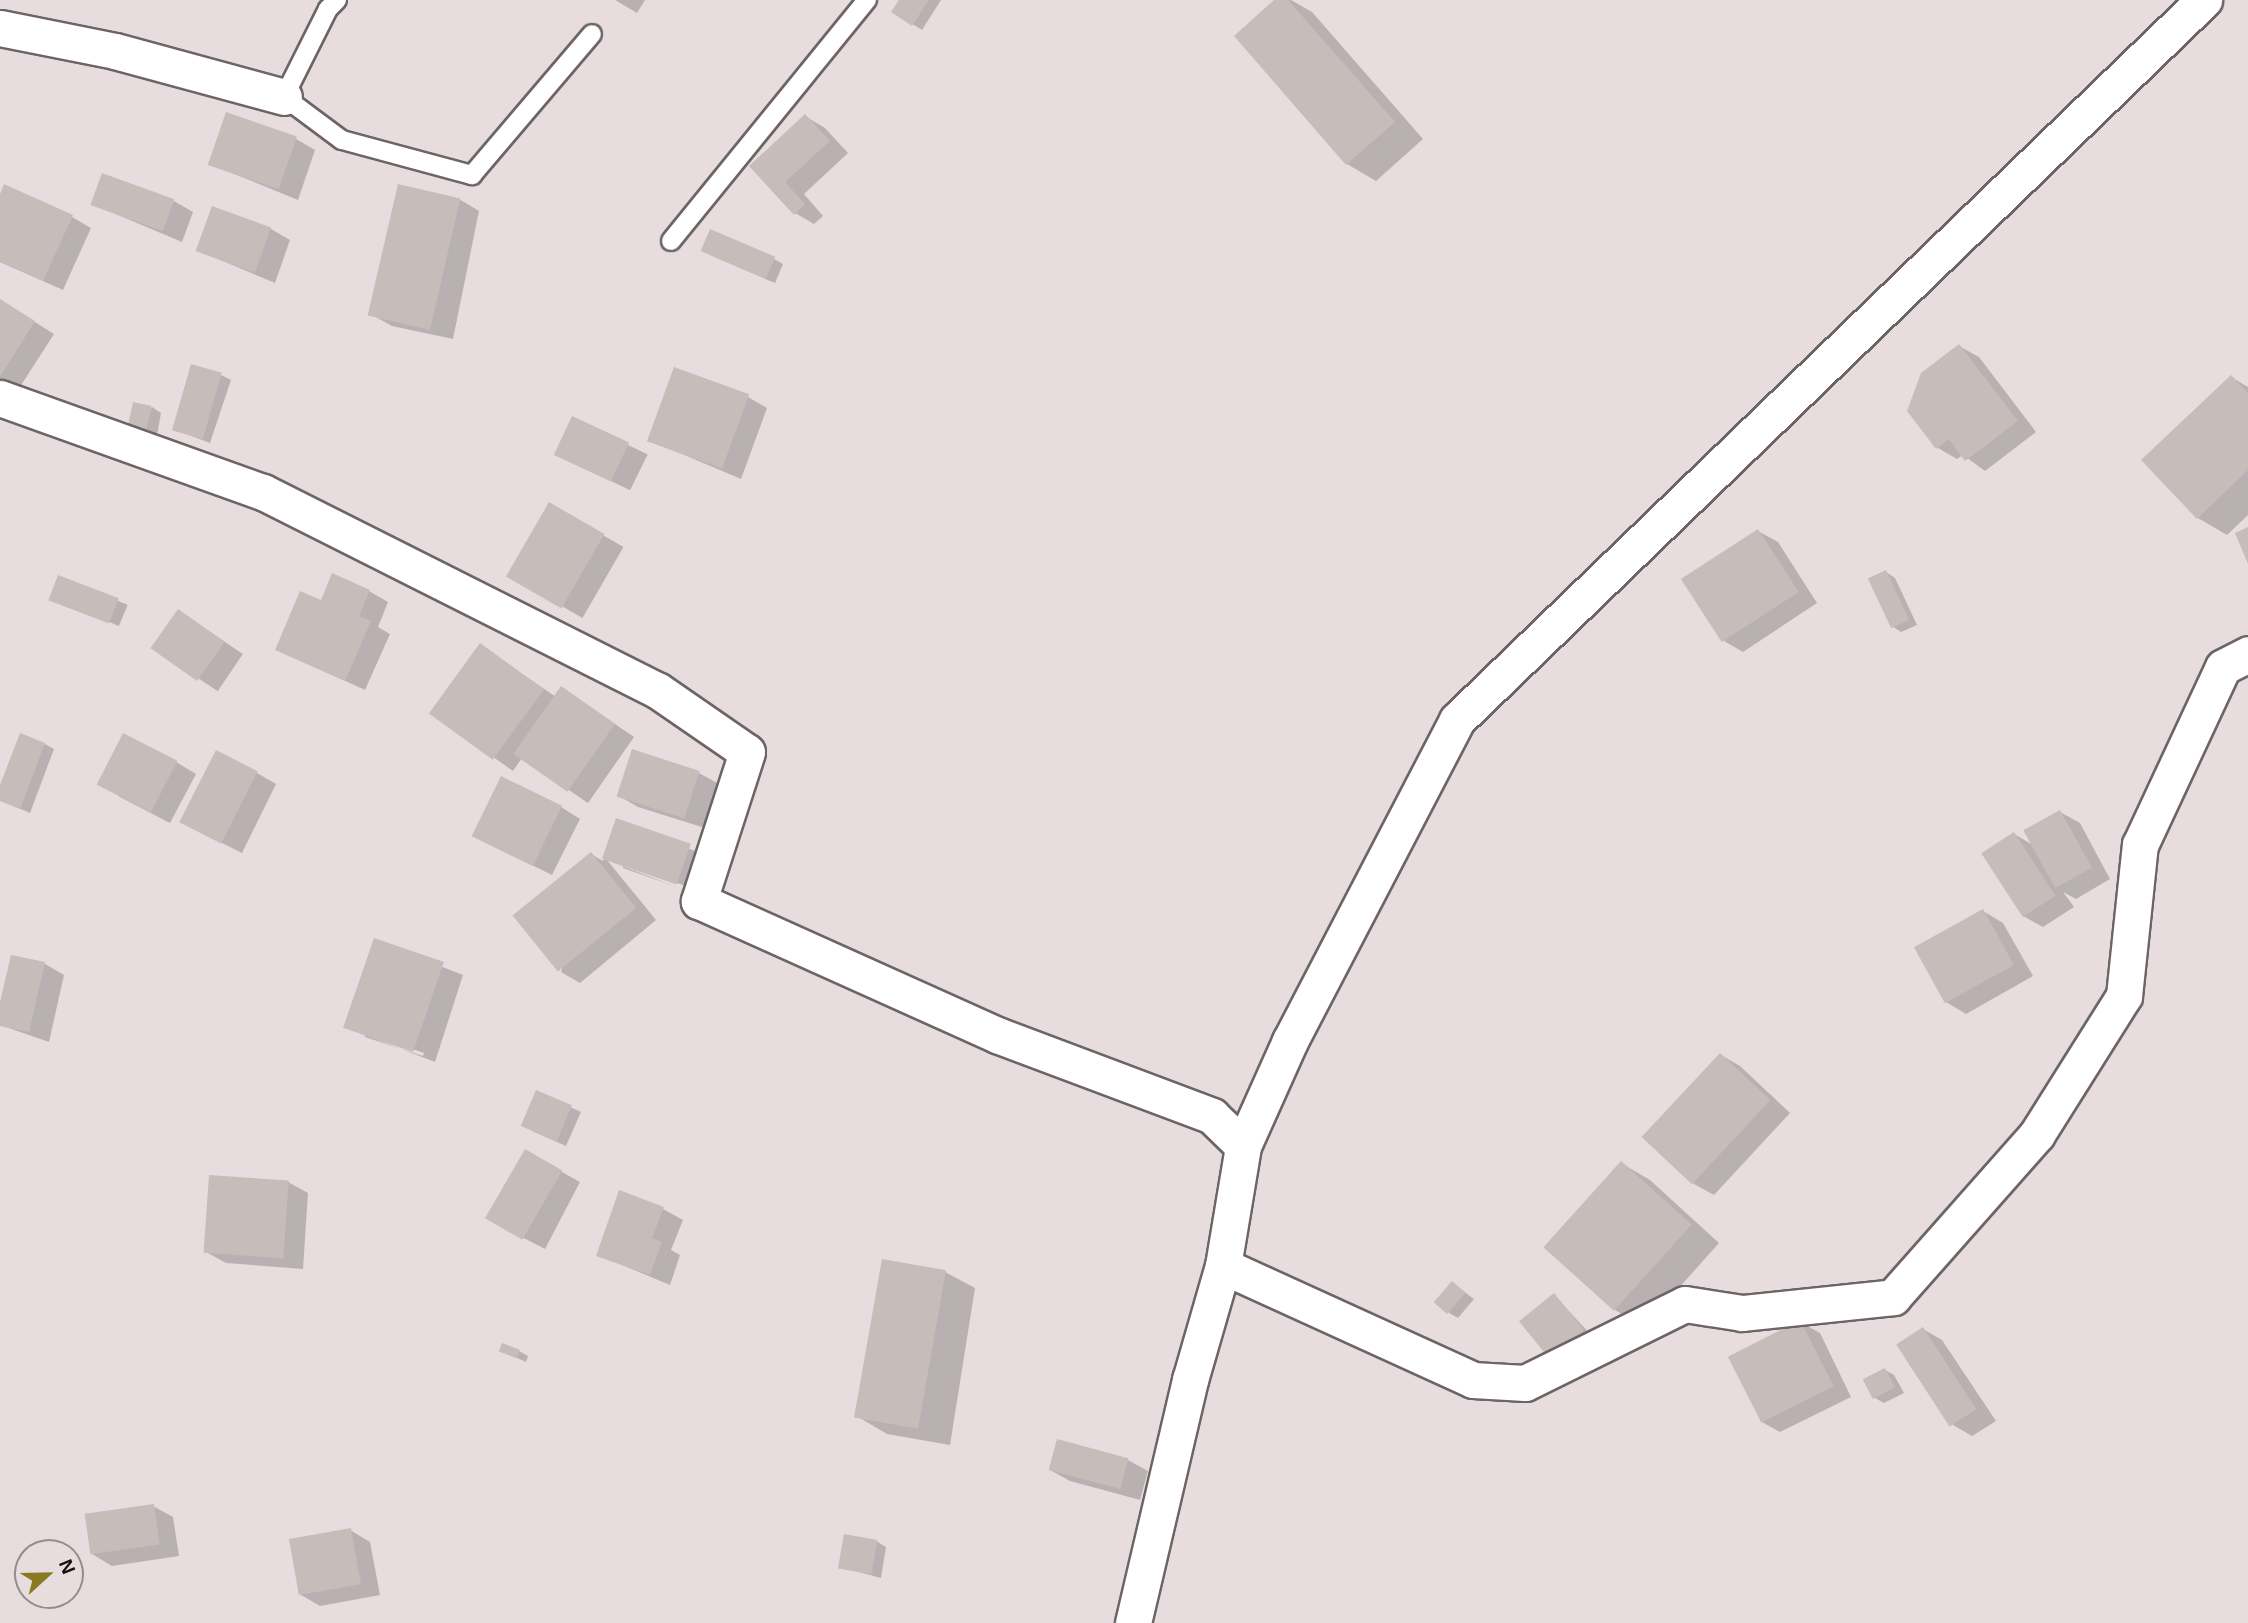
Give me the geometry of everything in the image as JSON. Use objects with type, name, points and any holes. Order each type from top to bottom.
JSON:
[{"type":"street","points":[[1133,1623],[1190,1380],[1223,1266],[1243,1146],[1290,1041],[1457,720],[2204,0]]},
{"type":"street","points":[[0,28],[116,51],[284,97]]},
{"type":"street","points":[[0,398],[263,492],[657,690],[747,752],[699,901],[997,1035],[1212,1116],[1243,1146]]},
{"type":"street","points":[[1223,1266],[1474,1380],[1525,1383],[1685,1304],[1742,1313],[1893,1297],[2037,1134],[2124,996],[2140,845],[2223,667],[2248,654]]},
{"type":"lane","points":[[337,0],[328,9],[284,97],[342,140],[472,175],[592,34]]},
{"type":"lane","points":[[671,241],[867,0]]},
{"type":"building","points":[[899,0],[929,0],[912,26],[891,12]]},
{"type":"building","points":[[1274,0],[1288,0],[1395,122],[1346,165],[1234,36]]},
{"type":"building","points":[[226,112],[297,136],[279,189],[208,165]]},
{"type":"building","points":[[805,114],[830,141],[785,182],[805,204],[794,215],[749,166]]},
{"type":"building","points":[[102,173],[174,199],[163,231],[90,205]]},
{"type":"building","points":[[4,184],[73,215],[43,281],[0,261],[0,194]]},
{"type":"building","points":[[398,184],[460,198],[430,330],[368,316]]},
{"type":"building","points":[[212,206],[271,228],[255,273],[196,251]]},
{"type":"building","points":[[710,229],[775,257],[766,279],[701,251]]},
{"type":"building","points":[[0,299],[35,321],[0,377]]},
{"type":"building","points":[[1959,344],[2018,421],[1965,461],[1949,439],[1936,449],[1907,411],[1921,373]]},
{"type":"building","points":[[191,364],[222,373],[203,439],[172,430]]},
{"type":"building","points":[[674,367],[749,394],[722,469],[647,441]]},
{"type":"building","points":[[2231,375],[2248,393],[2248,470],[2197,519],[2141,460]]},
{"type":"building","points":[[133,402],[152,406],[145,436],[127,432]]},
{"type":"building","points":[[572,416],[629,443],[611,482],[554,455]]},
{"type":"building","points":[[549,502],[604,534],[561,608],[506,576]]},
{"type":"building","points":[[2248,527],[2248,564],[2235,533]]},
{"type":"building","points":[[1758,529],[1799,592],[1722,642],[1681,579]]},
{"type":"building","points":[[1886,570],[1909,620],[1891,628],[1868,578]]},
{"type":"building","points":[[332,573],[370,590],[359,616],[371,621],[345,681],[275,650],[300,591],[321,600]]},
{"type":"building","points":[[58,575],[119,598],[109,624],[48,600]]},
{"type":"building","points":[[178,609],[225,642],[197,681],[150,648]]},
{"type":"building","points":[[480,643],[544,689],[493,760],[429,713]]},
{"type":"building","points":[[561,686],[615,724],[567,792],[513,754]]},
{"type":"building","points":[[20,733],[45,743],[20,809],[0,801],[0,785]]},
{"type":"building","points":[[123,733],[177,761],[151,812],[97,785]]},
{"type":"building","points":[[632,749],[700,771],[684,818],[617,797]]},
{"type":"building","points":[[216,750],[258,771],[221,844],[179,822]]},
{"type":"building","points":[[501,776],[562,806],[533,866],[472,836]]},
{"type":"building","points":[[2060,810],[2092,868],[2055,888],[2023,830]]},
{"type":"building","points":[[616,818],[691,844],[677,884],[602,859]]},
{"type":"building","points":[[2014,832],[2055,896],[2023,917],[1981,853]]},
{"type":"building","points":[[591,852],[636,908],[558,972],[513,916]]},
{"type":"building","points":[[1983,909],[2014,965],[1945,1003],[1914,947]]},
{"type":"building","points":[[374,938],[444,962],[413,1052],[343,1028]]},
{"type":"building","points":[[11,955],[45,962],[29,1032],[0,1026],[0,1002]]},
{"type":"building","points":[[1720,1053],[1770,1100],[1692,1184],[1642,1137]]},
{"type":"building","points":[[536,1090],[572,1105],[557,1141],[521,1126]]},
{"type":"building","points":[[525,1149],[562,1170],[522,1240],[485,1218]]},
{"type":"building","points":[[1621,1161],[1692,1225],[1614,1311],[1543,1247]]},
{"type":"building","points":[[209,1175],[289,1181],[283,1258],[204,1253]]},
{"type":"building","points":[[619,1190],[664,1207],[652,1238],[662,1242],[650,1275],[596,1256]]},
{"type":"building","points":[[882,1259],[946,1270],[918,1429],[854,1418]]},
{"type":"building","points":[[1452,1281],[1466,1293],[1447,1314],[1434,1302]]},
{"type":"building","points":[[1554,1293],[1584,1330],[1549,1359],[1519,1321]]},
{"type":"building","points":[[1800,1320],[1834,1386],[1761,1423],[1728,1357]]},
{"type":"building","points":[[1923,1327],[1976,1409],[1950,1427],[1896,1344]]},
{"type":"building","points":[[502,1343],[520,1350],[517,1358],[499,1351]]},
{"type":"building","points":[[1885,1368],[1895,1388],[1873,1399],[1863,1379]]},
{"type":"building","points":[[1057,1439],[1128,1458],[1120,1489],[1049,1470]]},
{"type":"building","points":[[154,1504],[160,1545],[90,1554],[85,1514]]},
{"type":"building","points":[[351,1528],[361,1584],[299,1595],[289,1539]]},
{"type":"building","points":[[844,1534],[877,1540],[871,1574],[838,1568]]}]
